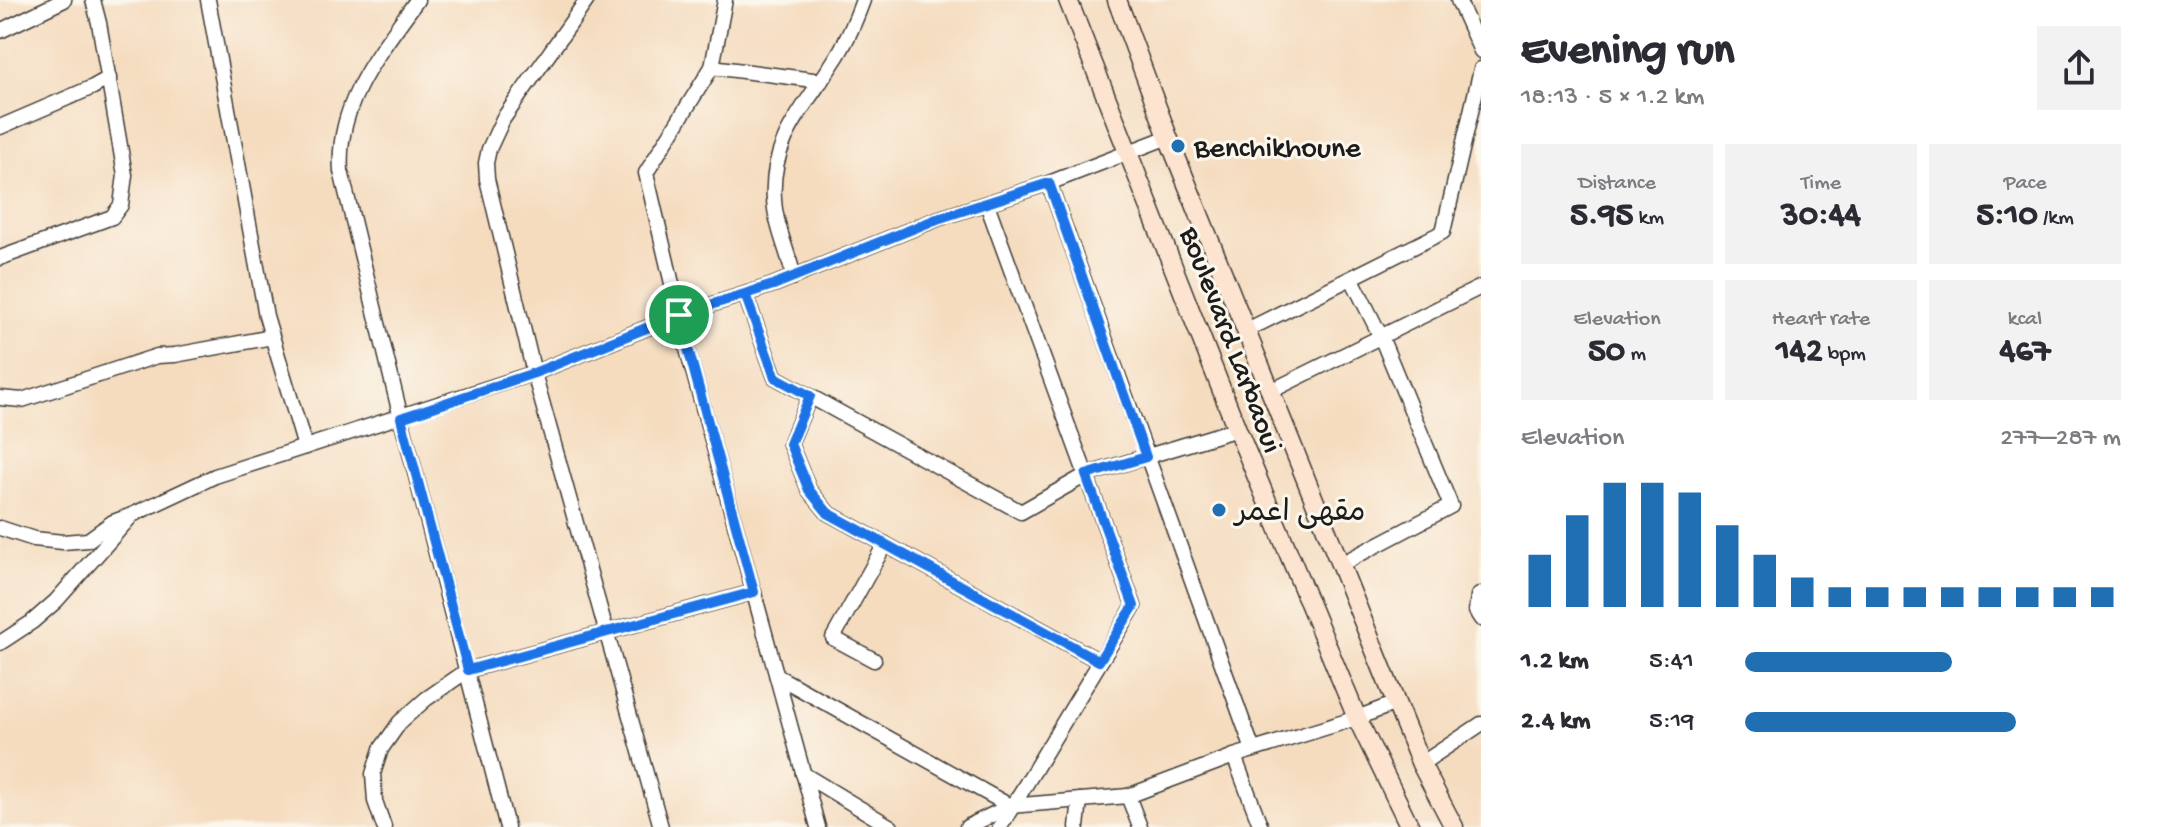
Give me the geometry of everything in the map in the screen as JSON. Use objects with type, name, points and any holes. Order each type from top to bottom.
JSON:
[{"type":"main road","name":"Boulevard Larbaoui","points":[[1068,0],[1237,429],[1357,718],[1410,827]]},
{"type":"main road","name":"Boulevard Larbaoui","points":[[1117,0],[1168,137],[1396,703],[1421,764],[1454,827]]},
{"type":"street","points":[[0,31],[64,0]]},
{"type":"street","points":[[0,258],[112,217],[121,205],[125,175],[93,0]]},
{"type":"street","points":[[208,0],[272,337],[305,447]]},
{"type":"street","points":[[417,0],[366,72],[349,108],[341,139],[341,171],[401,418],[507,827]]},
{"type":"street","points":[[587,0],[503,119],[489,149],[487,179],[534,373],[661,827]]},
{"type":"street","points":[[725,0],[712,67],[646,173],[679,315],[818,827]]},
{"type":"street","points":[[794,277],[774,202],[774,171],[780,145],[849,36],[863,0]]},
{"type":"street","points":[[1458,0],[1481,51]]},
{"type":"street","points":[[712,67],[821,81]]},
{"type":"street","points":[[1247,330],[1443,232],[1481,69]]},
{"type":"street","points":[[0,127],[109,78]]},
{"type":"street","points":[[0,528],[34,539],[63,542],[88,540],[113,522],[215,476],[534,373],[679,315],[794,277],[937,219],[1049,183],[1168,137]]},
{"type":"street","points":[[1049,183],[1253,750]]},
{"type":"street","points":[[987,204],[1134,606],[1000,827]]},
{"type":"street","points":[[1341,564],[1451,506],[1381,337],[1352,279]]},
{"type":"street","points":[[1271,391],[1481,287]]},
{"type":"street","points":[[745,294],[775,377],[1021,512],[1086,475],[1237,429]]},
{"type":"street","points":[[0,398],[22,400],[157,356],[272,337]]},
{"type":"street","points":[[810,396],[790,444],[809,490],[828,513],[1099,661]]},
{"type":"street","points":[[0,643],[56,601],[132,515]]},
{"type":"street","points":[[874,660],[833,638],[885,544]]},
{"type":"street","points":[[384,827],[375,801],[373,774],[381,749],[400,722],[426,699],[468,670],[754,592]]},
{"type":"street","points":[[1481,594],[1476,611],[1481,619]]},
{"type":"street","points":[[777,676],[1010,806]]},
{"type":"street","points":[[967,827],[1010,806],[1128,796],[1234,756],[1396,703]]},
{"type":"street","points":[[1421,764],[1481,724]]},
{"type":"street","points":[[1234,756],[1261,827]]},
{"type":"street","points":[[803,774],[891,827]]},
{"type":"street","points":[[1128,796],[1140,827]]},
{"type":"street","points":[[1077,827],[1080,800]]},
{"type":"place","name":"Benchikhoune","points":[[1178,146]]},
{"type":"place","name":"مقهى اعمر","points":[[1219,510]]},
{"type":"route","points":[[679,315],[534,373],[401,418],[468,670],[754,592],[679,315],[745,294],[775,377],[810,396],[790,444],[809,490],[828,513],[1099,661],[1134,606],[1086,475],[1146,457],[1049,183],[937,219],[773,285],[679,315]]}]
